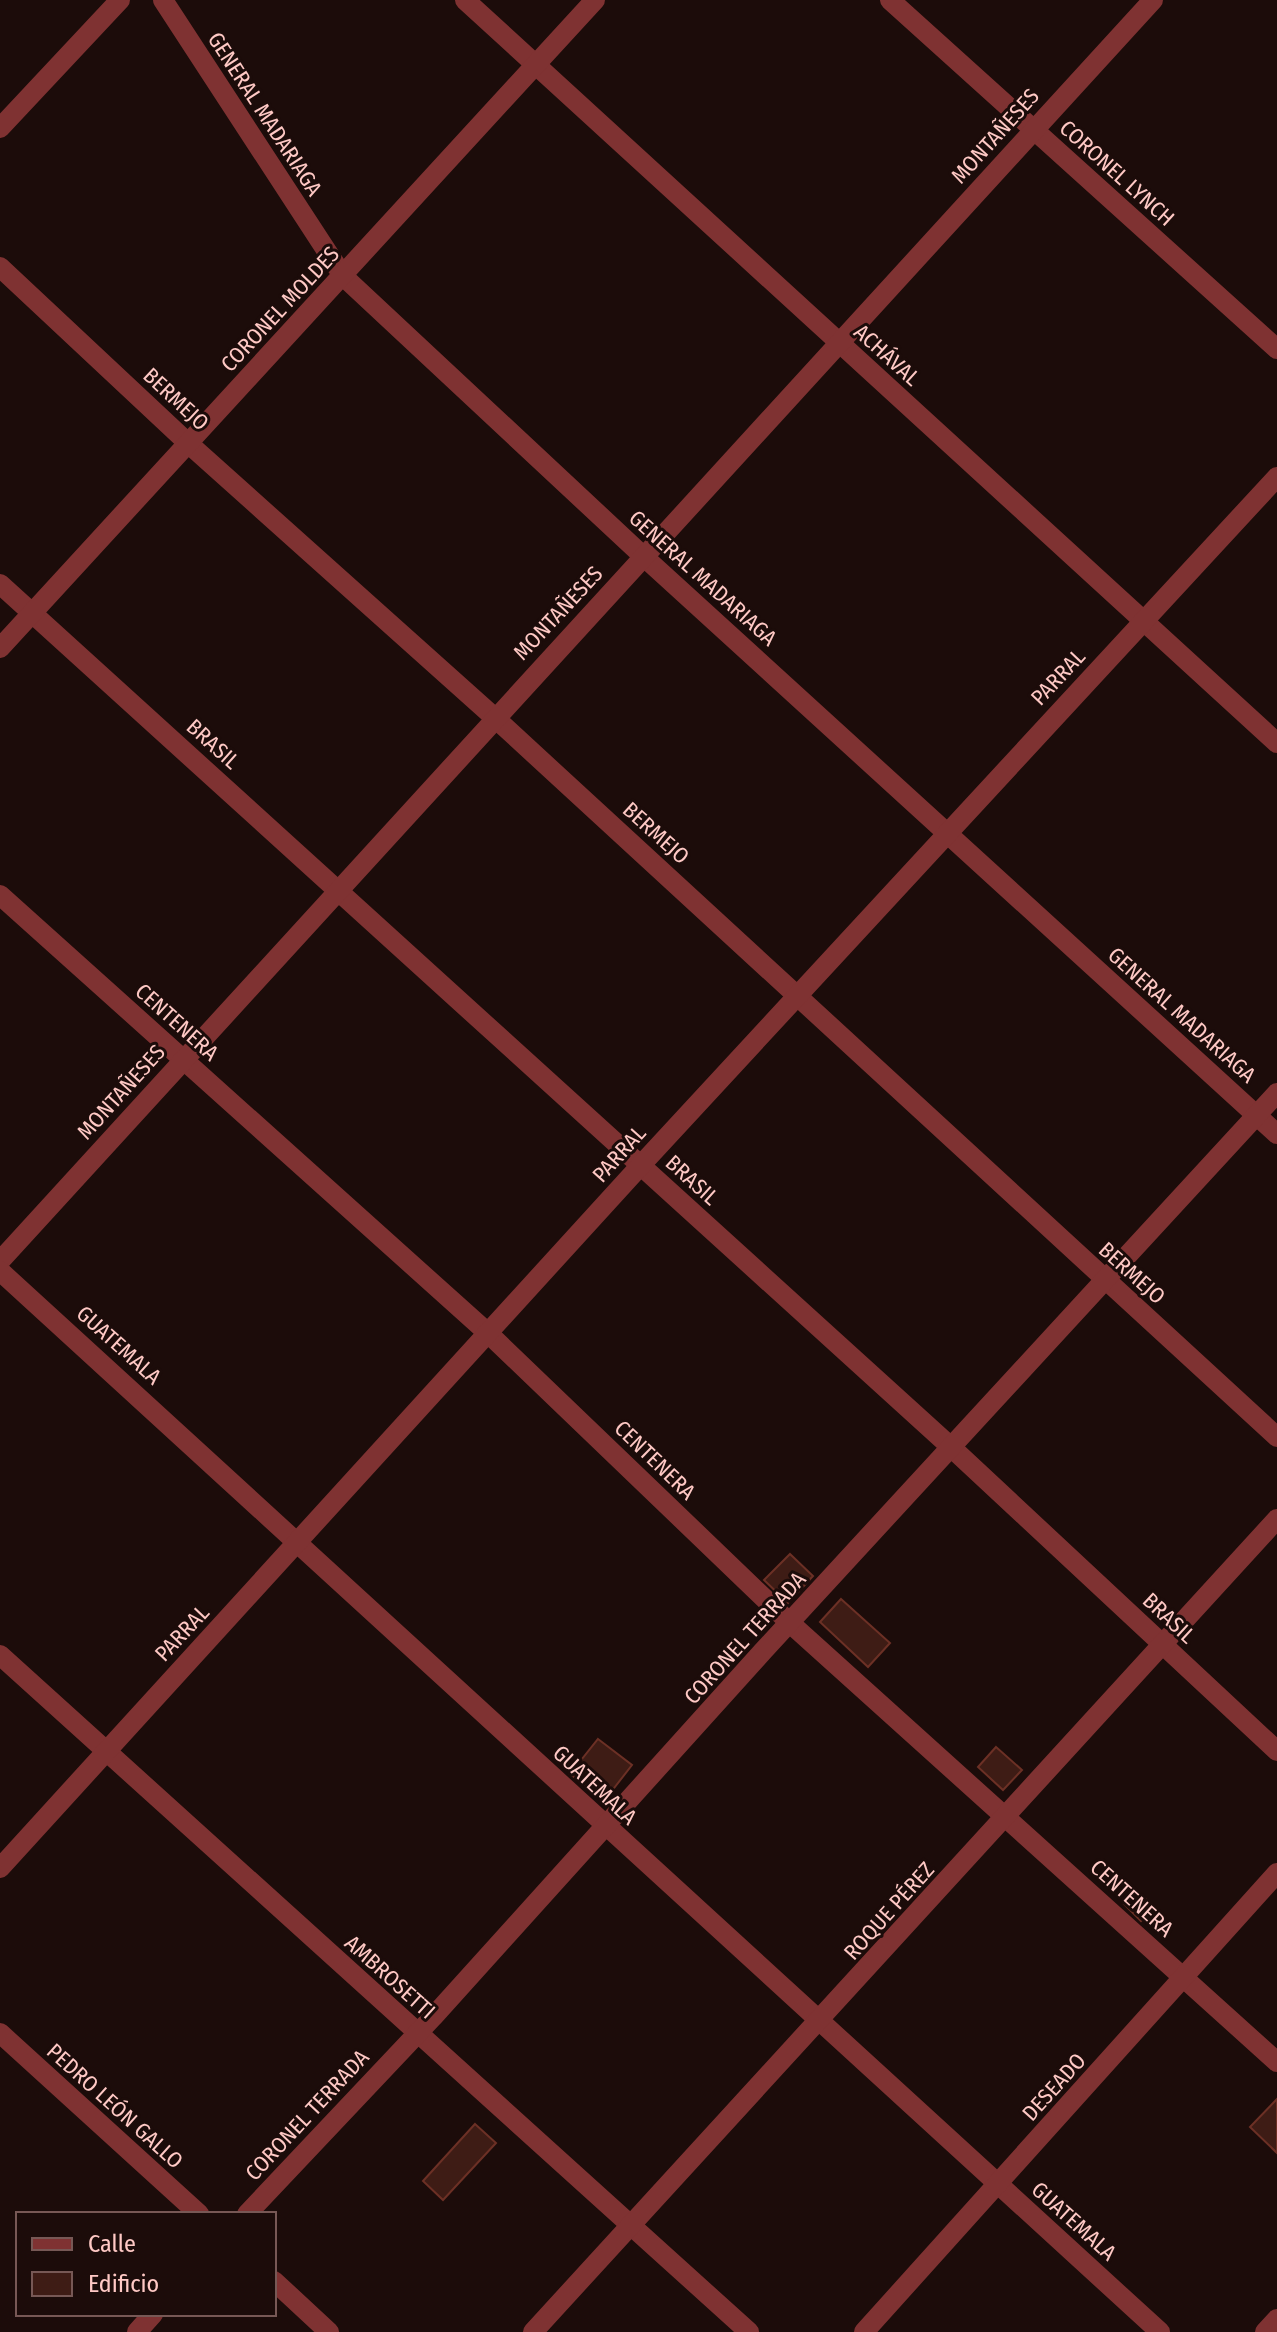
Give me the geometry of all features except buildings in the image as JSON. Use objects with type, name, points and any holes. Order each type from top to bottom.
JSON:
[{"type":"street","points":[[0,128],[120,0]]},
{"type":"street","name":"GENERAL MADARIAGA","points":[[163,0],[343,276],[643,556],[1277,1134]]},
{"type":"street","name":"ACHÁVAL","points":[[465,0],[1277,743]]},
{"type":"street","name":"CORONEL MOLDES","points":[[0,648],[595,0]]},
{"type":"street","name":"CORONEL LYNCH","points":[[890,0],[1277,349]]},
{"type":"street","name":"MONTAÑESES","points":[[0,1261],[1153,0]]},
{"type":"street","name":"BERMEJO","points":[[0,267],[189,444],[495,718],[1277,1437]]},
{"type":"street","name":"PARRAL","points":[[0,1868],[641,1165],[1277,477]]},
{"type":"street","name":"BRASIL","points":[[0,584],[952,1448],[1277,1751]]},
{"type":"street","name":"CENTENERA","points":[[0,895],[489,1334],[790,1623],[1277,2062]]},
{"type":"street","name":"CORONEL TERRADA","points":[[249,2212],[416,2034],[1277,1093]]},
{"type":"street","name":"GUATEMALA","points":[[0,1271],[299,1541],[605,1827],[1160,2332]]},
{"type":"street","name":"ROQUE PÉREZ","points":[[533,2332],[820,2022],[1277,1519]]},
{"type":"street","name":"AMBROSETTI","points":[[0,1655],[749,2332]]},
{"type":"street","name":"DESEADO","points":[[864,2332],[1277,1873]]},
{"type":"street","name":"PEDRO LEÓN GALLO","points":[[0,2033],[197,2212]]},
{"type":"street","points":[[276,2283],[329,2332]]},
{"type":"street","points":[[137,2332],[151,2316]]},
{"type":"street","points":[[1265,2332],[1277,2319]]}]
